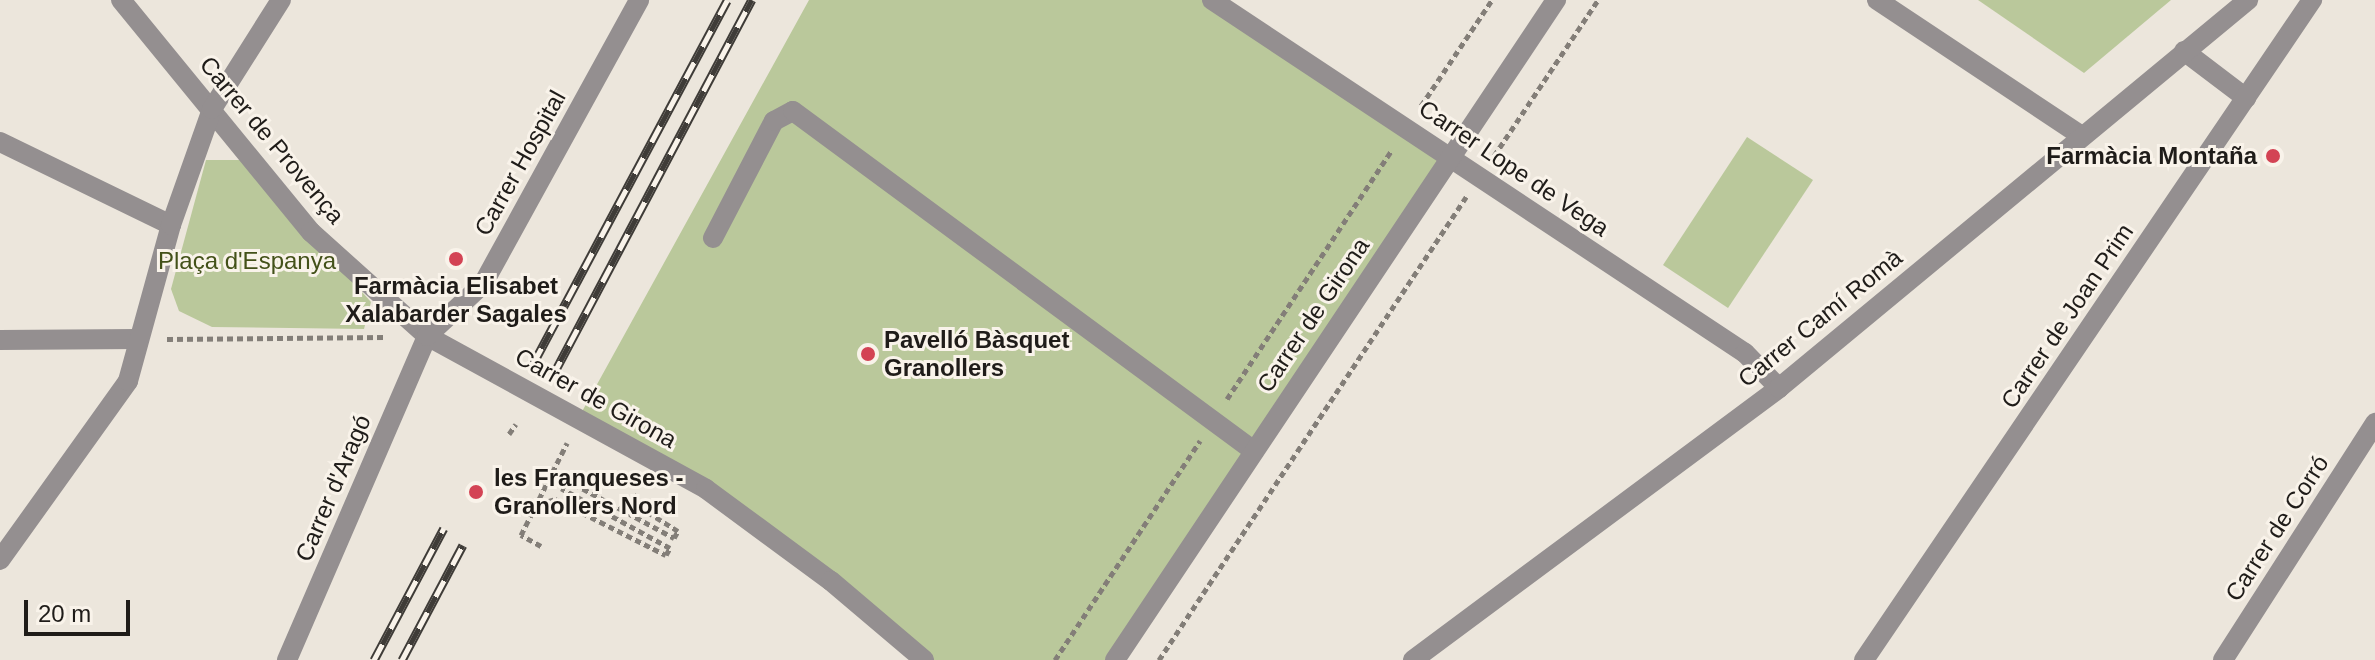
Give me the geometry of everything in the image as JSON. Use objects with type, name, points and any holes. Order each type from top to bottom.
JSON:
[{"type":"street","name":"Carrer de Provença","points":[[121,0],[311,232],[427,336]]},
{"type":"street","points":[[0,560],[128,381],[171,225],[212,109],[281,0]]},
{"type":"street","name":"Carrer Hospital","points":[[427,336],[483,284],[639,0]]},
{"type":"street","name":"Carrer Lope de Vega","points":[[1212,0],[1745,353],[1779,388]]},
{"type":"street","name":"Carrer de Girona","points":[[1115,660],[1556,0]]},
{"type":"street","points":[[1877,0],[2082,136]]},
{"type":"street","name":"Carrer Camí Romà","points":[[1413,660],[1779,388],[2248,0]]},
{"type":"street","name":"Carrer de Joan Prim","points":[[1864,660],[2312,0]]},
{"type":"street","points":[[2184,51],[2246,98]]},
{"type":"street","points":[[713,238],[774,121],[793,111],[1254,451]]},
{"type":"street","points":[[0,142],[171,225]]},
{"type":"street","name":"Carrer de Girona","points":[[427,336],[706,489],[831,581],[924,660]]},
{"type":"street","name":"Carrer d'Aragó","points":[[287,660],[427,336]]},
{"type":"street","points":[[0,340],[138,339]]},
{"type":"street","name":"Carrer de Corró","points":[[2223,660],[2375,423]]},
{"type":"path","name":"Carrer de Girona","points":[[1055,660],[1492,0]]},
{"type":"path","points":[[1159,660],[1598,0]]},
{"type":"path","points":[[138,339],[427,336]]},
{"type":"path","points":[[509,434],[516,424]]},
{"type":"path","points":[[541,546],[521,535],[557,467]]},
{"type":"path","points":[[538,504],[555,499],[666,555],[670,548],[561,488],[565,479],[674,538],[678,531],[633,503],[637,494]]},
{"type":"green space","points":[[809,0],[1212,0],[1450,157],[1115,660],[924,660],[831,581],[579,417]]},
{"type":"green space","points":[[1978,0],[2171,0],[2084,73]]},
{"type":"green space","points":[[1747,137],[1813,180],[1728,308],[1663,265]]},
{"type":"green space","name":"Plaça d'Espanya","points":[[206,160],[244,160],[371,302],[364,329],[212,327],[179,311],[171,289]]},
{"type":"railway","points":[[533,364],[727,0]]},
{"type":"railway","points":[[552,377],[752,0]]},
{"type":"railway","points":[[374,660],[444,528]]},
{"type":"railway","points":[[402,660],[463,545]]},
{"type":"place","name":"Farmàcia Montaña","points":[[2273,156]]},
{"type":"place","name":"Farmàcia Elisabet Xalabarder Sagales","points":[[456,259]]},
{"type":"place","name":"Pavelló Bàsquet Granollers","points":[[868,354]]},
{"type":"place","name":"les Franqueses - Granollers Nord","points":[[476,492]]}]
